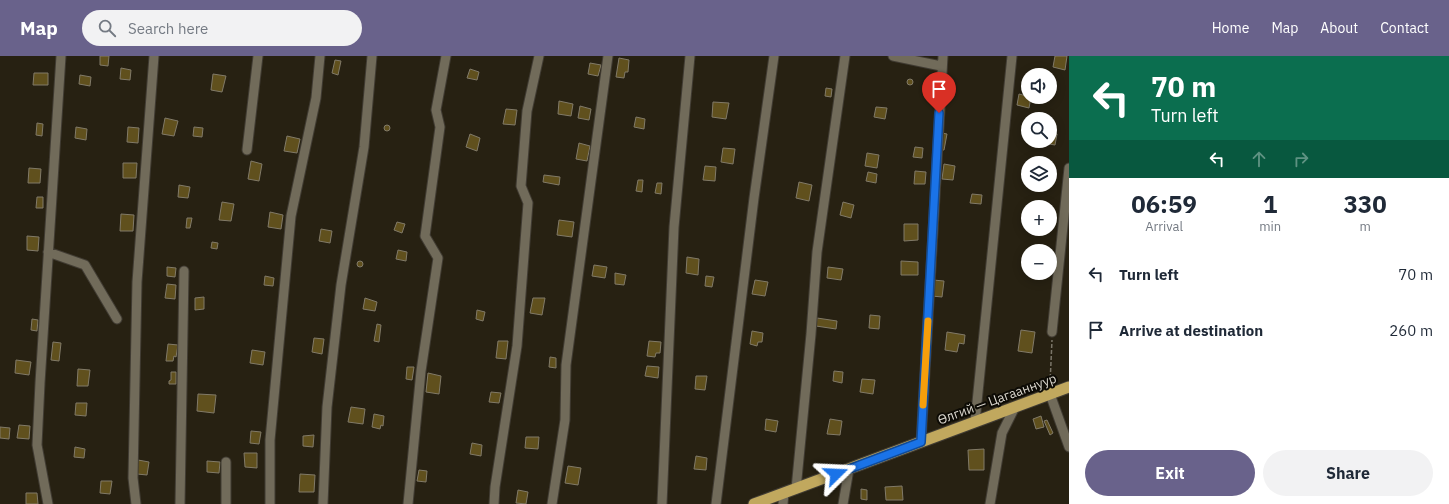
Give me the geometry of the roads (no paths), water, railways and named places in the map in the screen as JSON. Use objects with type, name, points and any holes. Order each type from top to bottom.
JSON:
[{"type":"highway","name":"Өлгий — Цагааннуур","points":[[754,504],[784,499],[796,488],[1069,387]]},
{"type":"street","points":[[48,504],[37,445],[61,56]]},
{"type":"street","points":[[136,504],[133,478],[137,282],[154,56]]},
{"type":"street","points":[[247,150],[258,56]]},
{"type":"street","points":[[270,504],[270,440],[291,216],[316,98],[320,56]]},
{"type":"street","points":[[323,504],[327,407],[341,285],[364,147],[372,56]]},
{"type":"street","points":[[408,504],[421,371],[438,258],[425,236],[440,128],[436,110],[446,56]]},
{"type":"street","points":[[494,504],[495,487],[517,346],[528,203],[521,186],[527,111],[539,56]]},
{"type":"street","points":[[552,504],[565,420],[566,365],[608,56]]},
{"type":"street","points":[[662,504],[674,227],[690,56]]},
{"type":"street","points":[[716,504],[754,198],[774,56]]},
{"type":"street","points":[[796,488],[812,334],[817,252],[845,56]]},
{"type":"street","points":[[893,56],[941,66]]},
{"type":"street","points":[[921,442],[941,66],[943,56]]},
{"type":"street","points":[[975,422],[1012,56]]},
{"type":"street","points":[[1052,332],[1069,168]]},
{"type":"street","points":[[48,252],[85,265],[117,319]]},
{"type":"street","points":[[180,504],[184,270]]},
{"type":"street","points":[[1050,394],[1069,448]]},
{"type":"street","points":[[990,504],[1002,433],[1015,407]]},
{"type":"street","points":[[226,462],[226,504]]},
{"type":"street","points":[[843,504],[849,469]]}]
